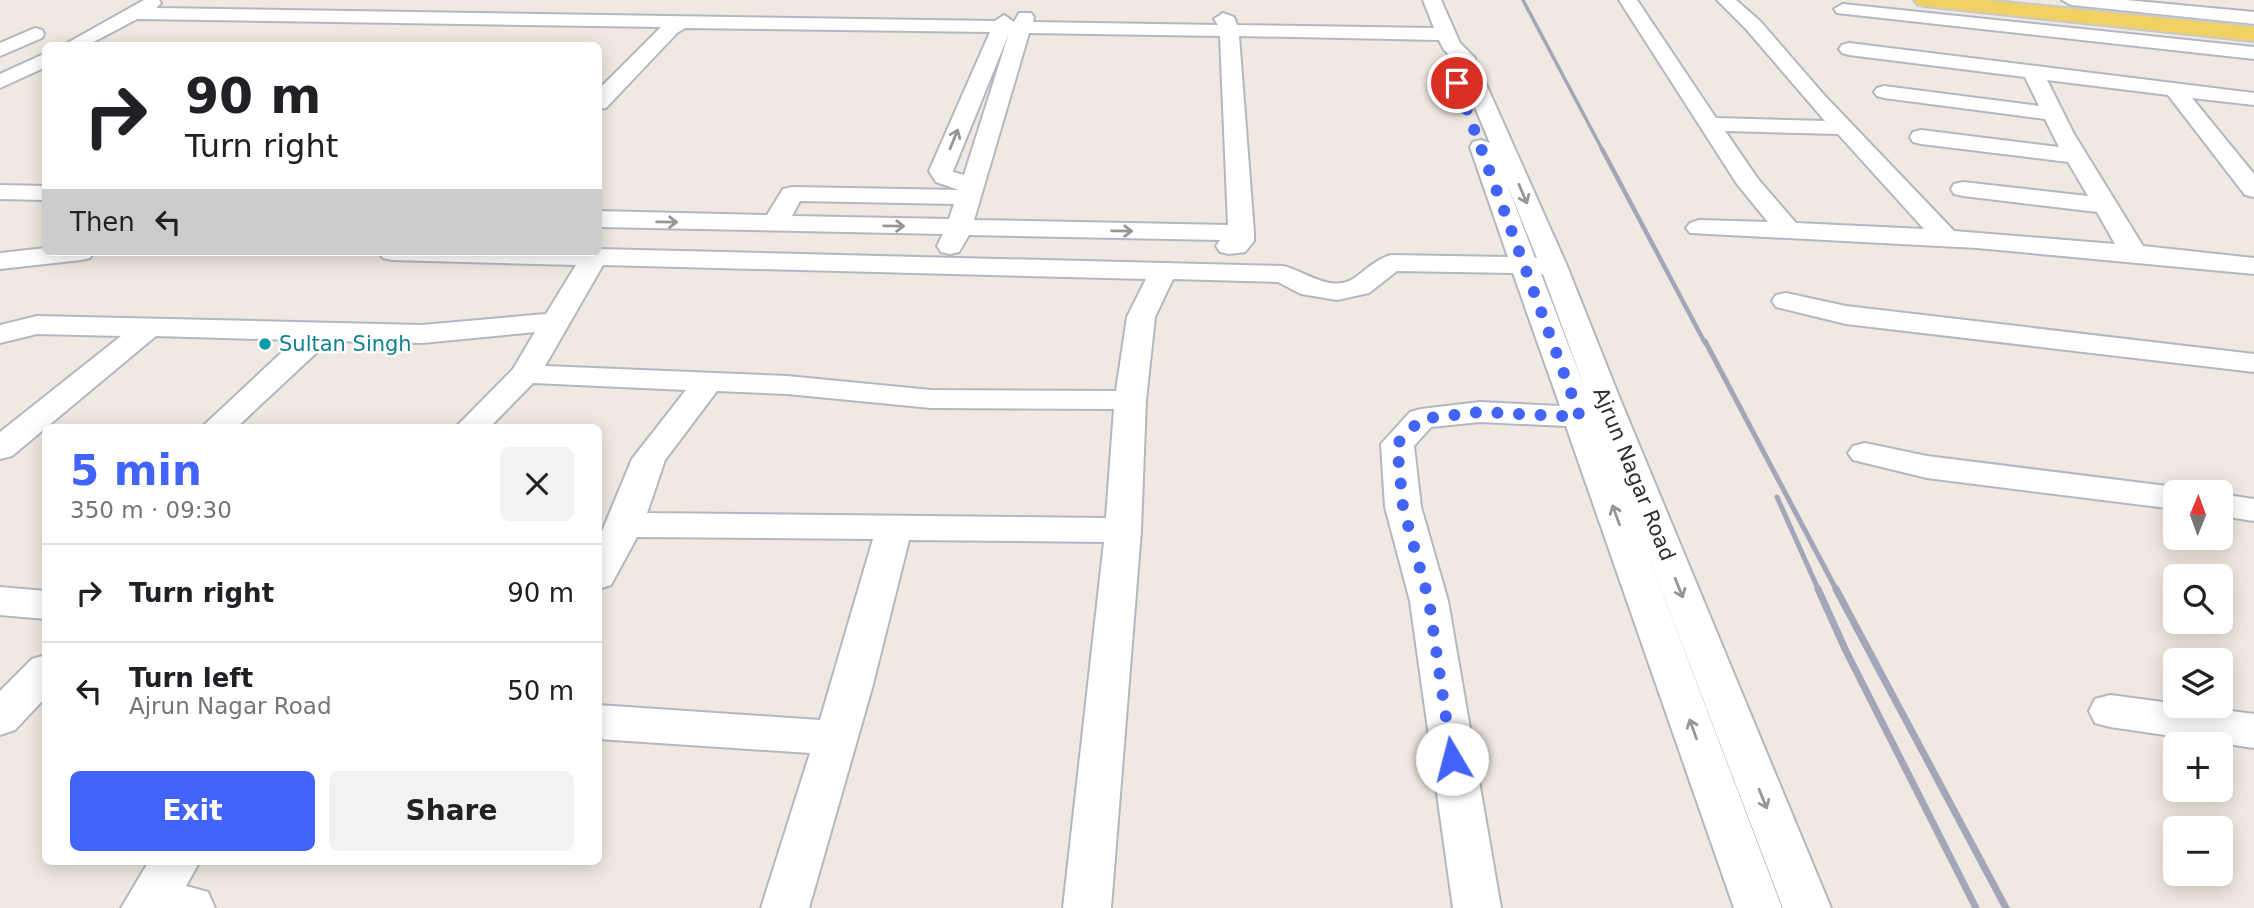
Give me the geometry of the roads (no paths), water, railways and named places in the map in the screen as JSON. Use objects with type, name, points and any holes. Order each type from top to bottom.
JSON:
[{"type":"main road","points":[[1924,0],[2250,29]]},
{"type":"main road","points":[[1997,0],[2250,29]]},
{"type":"street","points":[[79,42],[157,0]]},
{"type":"street","points":[[496,19],[524,0]]},
{"type":"street","name":"Ajrun Nagar Road","points":[[1432,0],[1449,40],[1447,56],[1539,266],[1604,399],[1807,908]]},
{"type":"street","points":[[1628,0],[1749,184],[1787,229]]},
{"type":"street","points":[[1726,0],[1753,25],[1947,238]]},
{"type":"street","points":[[1865,0],[2203,42],[2254,53]]},
{"type":"street","points":[[2071,0],[2250,29]]},
{"type":"street","points":[[1843,9],[2203,42],[2250,29]]},
{"type":"street","points":[[730,23],[738,13],[755,12]]},
{"type":"street","points":[[134,13],[1227,30],[1449,40]]},
{"type":"street","points":[[602,99],[670,29],[681,22]]},
{"type":"street","points":[[969,190],[944,177],[941,172],[978,82],[1011,27]]},
{"type":"street","points":[[955,237],[1005,83],[1011,27]]},
{"type":"street","points":[[602,219],[719,232],[775,224],[955,237],[1235,240],[1227,30]]},
{"type":"street","points":[[0,33],[35,34],[0,50]]},
{"type":"street","points":[[2203,42],[2224,73],[2247,98]]},
{"type":"street","points":[[1849,49],[2247,98]]},
{"type":"street","points":[[0,82],[42,61]]},
{"type":"street","points":[[2033,72],[2076,156],[2134,253]]},
{"type":"street","points":[[978,82],[1005,83]]},
{"type":"street","points":[[2175,90],[2254,190]]},
{"type":"street","points":[[1884,92],[2053,114]]},
{"type":"street","points":[[1712,124],[1844,128]]},
{"type":"street","points":[[1922,136],[2076,156]]},
{"type":"street","points":[[1963,189],[2106,206]]},
{"type":"street","points":[[775,224],[792,194],[969,190]]},
{"type":"street","points":[[0,192],[42,193]]},
{"type":"street","points":[[1699,228],[1787,229],[1947,238],[2254,266]]},
{"type":"street","points":[[0,261],[45,256]]},
{"type":"street","points":[[554,256],[1283,274],[1311,288],[1337,292],[1359,287],[1391,263],[1539,266]]},
{"type":"street","points":[[475,424],[526,374],[594,257]]},
{"type":"street","name":"Ajrun Nagar Road","points":[[1539,266],[1580,417],[1758,908]]},
{"type":"street","points":[[1087,908],[1123,530],[1129,400],[1141,317],[1163,271]]},
{"type":"street","points":[[1786,301],[1846,314],[2254,363]]},
{"type":"street","points":[[0,334],[37,325],[422,334],[555,322]]},
{"type":"street","points":[[0,449],[151,326]]},
{"type":"street","points":[[221,424],[322,331]]},
{"type":"street","points":[[526,374],[709,381],[931,399],[1129,400]]},
{"type":"street","points":[[602,568],[625,525],[649,459],[709,381]]},
{"type":"street","points":[[1477,908],[1429,601],[1403,507],[1397,444],[1421,419],[1480,412],[1580,417]]},
{"type":"street","points":[[1865,453],[1927,467],[2163,496]]},
{"type":"street","points":[[2233,507],[2254,510]]},
{"type":"street","points":[[625,525],[894,530],[1123,530]]},
{"type":"street","points":[[785,908],[894,530]]},
{"type":"street","points":[[0,601],[42,605]]},
{"type":"street","points":[[0,718],[42,674]]},
{"type":"street","points":[[2110,710],[2254,731]]},
{"type":"street","points":[[602,722],[836,738]]},
{"type":"street","points":[[161,907],[175,865]]},
{"type":"railway","points":[[1523,0],[1603,151]]},
{"type":"railway","points":[[1602,149],[1705,343]]},
{"type":"railway","points":[[1705,341],[1837,591]]},
{"type":"railway","points":[[1777,497],[1819,591]]},
{"type":"railway","points":[[1818,589],[1846,651],[1976,908]]},
{"type":"railway","points":[[1836,589],[2006,908]]},
{"type":"place","name":"Sultan Singh","points":[[265,344]]}]
